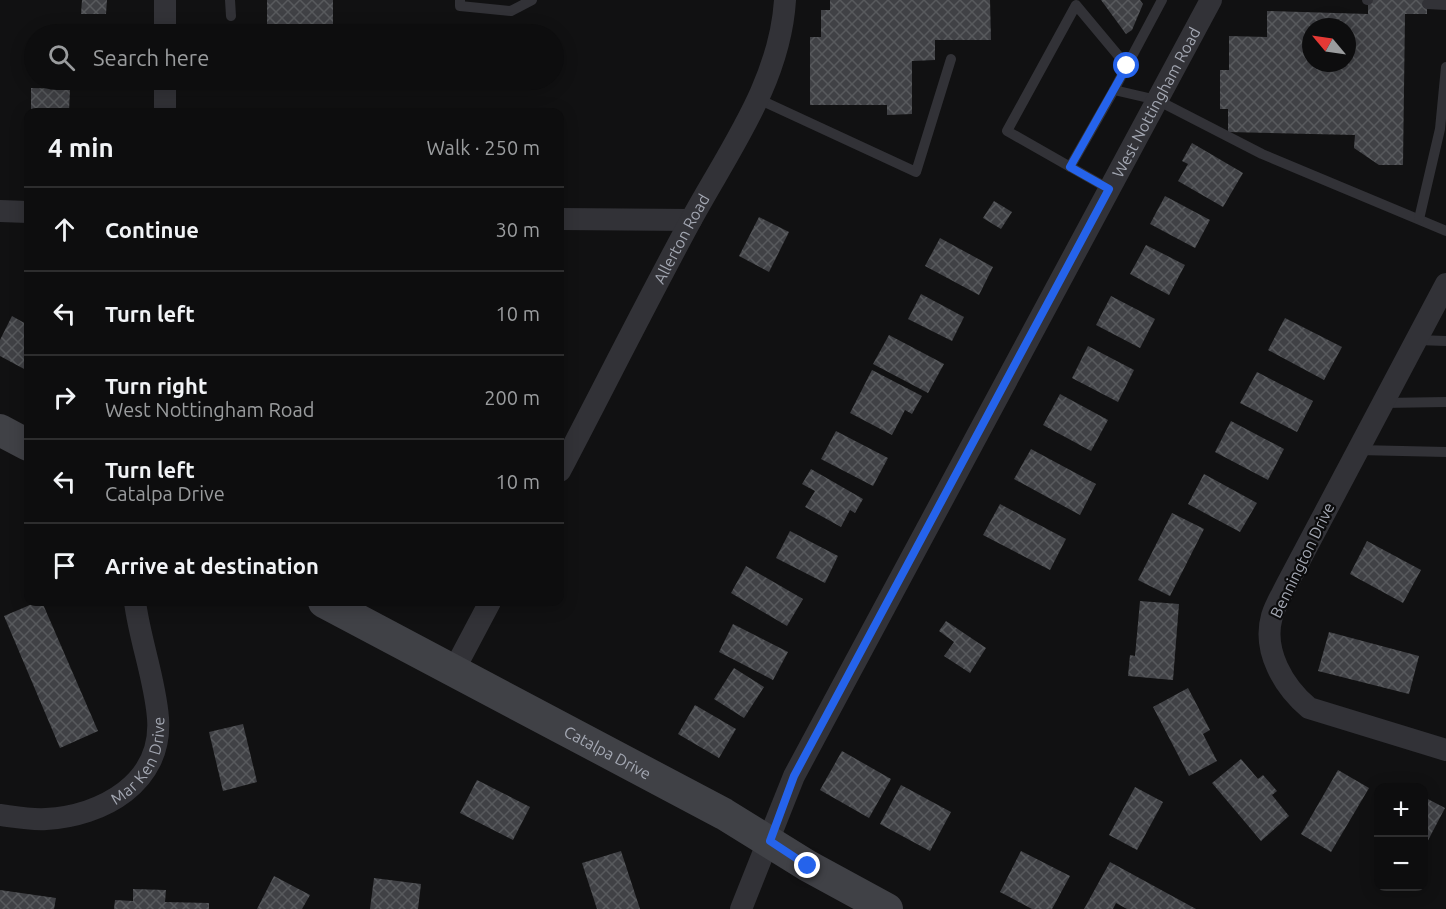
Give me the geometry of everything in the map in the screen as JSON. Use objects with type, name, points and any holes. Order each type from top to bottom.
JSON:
[{"type":"street","points":[[165,0],[165,24]]},
{"type":"street","name":"Allerton Road","points":[[564,463],[691,220],[766,84],[780,38],[785,0]]},
{"type":"street","name":"West Nottingham Road","points":[[741,909],[794,776],[1211,0]]},
{"type":"street","points":[[165,90],[165,108]]},
{"type":"street","points":[[0,211],[24,212]]},
{"type":"street","points":[[564,219],[691,220]]},
{"type":"street","name":"Bennington Drive","points":[[1445,286],[1272,616],[1271,647],[1282,680],[1309,708],[1446,750]]},
{"type":"street","points":[[0,430],[24,444]]},
{"type":"street","name":"Mar Ken Drive","points":[[0,815],[44,819],[89,811],[118,799],[144,772],[154,746],[158,721],[136,606]]},
{"type":"street","name":"Catalpa Drive","points":[[332,606],[770,841],[808,866],[887,909]]},
{"type":"street","points":[[454,670],[488,606]]},
{"type":"lane","points":[[230,0],[231,16]]},
{"type":"lane","points":[[460,0],[460,6],[512,11],[532,0]]},
{"type":"lane","points":[[1070,167],[1162,0]]},
{"type":"lane","points":[[1427,4],[1446,4]]},
{"type":"lane","points":[[1109,189],[1007,131],[1076,5],[1127,66]]},
{"type":"lane","points":[[758,99],[916,172],[951,60]]},
{"type":"lane","points":[[1419,219],[1440,129],[1446,67]]},
{"type":"lane","points":[[1114,90],[1157,100],[1262,154],[1446,231]]},
{"type":"lane","points":[[1416,340],[1446,341]]},
{"type":"lane","points":[[1383,403],[1446,402]]},
{"type":"lane","points":[[1358,450],[1446,452]]},
{"type":"building","points":[[82,0],[107,0],[106,14],[81,14]]},
{"type":"building","points":[[267,0],[333,0],[333,24],[267,24]]},
{"type":"building","points":[[830,0],[990,0],[991,40],[935,40],[935,60],[912,61],[912,114],[887,115],[887,105],[810,105],[810,37],[821,37],[821,10],[830,10]]},
{"type":"building","points":[[1101,0],[1140,0],[1143,4],[1132,30],[1126,34]]},
{"type":"building","points":[[1368,0],[1427,0],[1427,14],[1405,14],[1403,165],[1379,165],[1354,148],[1355,135],[1228,132],[1228,109],[1220,109],[1220,70],[1229,70],[1229,36],[1267,37],[1267,11],[1368,14]]},
{"type":"building","points":[[31,90],[70,90],[69,108],[31,108]]},
{"type":"building","points":[[1192,143],[1243,173],[1223,207],[1178,181],[1188,164],[1182,161]]},
{"type":"building","points":[[1165,196],[1210,220],[1195,248],[1150,224]]},
{"type":"building","points":[[994,201],[1012,212],[1001,229],[983,218]]},
{"type":"building","points":[[759,217],[789,232],[769,272],[739,256]]},
{"type":"building","points":[[940,238],[993,267],[979,295],[925,266]]},
{"type":"building","points":[[1146,245],[1185,265],[1169,295],[1130,274]]},
{"type":"building","points":[[921,294],[964,317],[952,341],[908,319]]},
{"type":"building","points":[[1111,296],[1155,319],[1140,348],[1096,325]]},
{"type":"building","points":[[12,316],[24,323],[24,369],[0,356],[0,340]]},
{"type":"building","points":[[1285,318],[1342,347],[1324,380],[1268,350]]},
{"type":"building","points":[[889,335],[944,364],[928,393],[873,364]]},
{"type":"building","points":[[1088,346],[1134,370],[1118,402],[1072,378]]},
{"type":"building","points":[[872,370],[922,396],[912,414],[905,410],[892,435],[850,413]]},
{"type":"building","points":[[1257,372],[1313,401],[1297,432],[1240,403]]},
{"type":"building","points":[[1060,394],[1108,420],[1091,451],[1043,425]]},
{"type":"building","points":[[1231,421],[1284,449],[1268,480],[1215,452]]},
{"type":"building","points":[[836,431],[888,458],[873,486],[821,459]]},
{"type":"building","points":[[1031,449],[1096,484],[1080,515],[1014,479]]},
{"type":"building","points":[[811,469],[863,499],[855,513],[850,510],[841,527],[805,507],[815,491],[802,484]]},
{"type":"building","points":[[1204,474],[1257,503],[1240,532],[1188,504]]},
{"type":"building","points":[[1000,504],[1066,539],[1050,570],[983,535]]},
{"type":"building","points":[[1172,513],[1204,529],[1170,596],[1138,580]]},
{"type":"building","points":[[790,531],[838,556],[825,583],[776,558]]},
{"type":"building","points":[[1367,541],[1421,570],[1403,603],[1350,574]]},
{"type":"building","points":[[746,566],[803,599],[787,626],[731,593]]},
{"type":"building","points":[[1140,601],[1179,604],[1173,680],[1128,676],[1130,655],[1135,656]]},
{"type":"building","points":[[28,606],[44,606],[98,731],[60,748],[4,616]]},
{"type":"building","points":[[946,621],[986,648],[970,673],[944,656],[954,642],[939,631]]},
{"type":"building","points":[[733,624],[788,652],[773,680],[719,652]]},
{"type":"building","points":[[1329,632],[1419,656],[1409,694],[1318,671]]},
{"type":"building","points":[[734,668],[764,687],[744,718],[714,699]]},
{"type":"building","points":[[1188,688],[1210,730],[1203,734],[1217,761],[1189,776],[1153,707]]},
{"type":"building","points":[[695,705],[736,729],[719,758],[678,734]]},
{"type":"building","points":[[243,724],[257,782],[223,791],[209,732]]},
{"type":"building","points":[[842,751],[891,779],[869,818],[820,790]]},
{"type":"building","points":[[1241,759],[1258,779],[1263,775],[1277,791],[1272,795],[1289,816],[1261,841],[1212,783]]},
{"type":"building","points":[[1338,770],[1369,788],[1331,852],[1301,834]]},
{"type":"building","points":[[477,780],[530,807],[513,840],[460,813]]},
{"type":"building","points":[[901,785],[951,812],[930,851],[880,824]]},
{"type":"building","points":[[1135,787],[1163,802],[1137,850],[1109,835]]},
{"type":"building","points":[[1428,799],[1445,808],[1428,840]]},
{"type":"building","points":[[621,851],[640,909],[597,909],[582,863]]},
{"type":"building","points":[[1021,851],[1070,876],[1052,909],[1032,909],[1000,892]]},
{"type":"building","points":[[1110,862],[1196,909],[1127,909],[1116,903],[1113,909],[1084,909]]},
{"type":"building","points":[[274,876],[310,895],[302,909],[257,909]]},
{"type":"building","points":[[374,878],[421,884],[418,909],[370,909]]},
{"type":"building","points":[[133,889],[166,890],[165,902],[209,903],[209,909],[114,909],[115,900],[133,901]]},
{"type":"building","points":[[0,890],[56,898],[54,909],[0,909]]},
{"type":"route","points":[[808,866],[770,841],[781,808],[794,776],[1109,189],[1070,167],[1127,66]]}]
